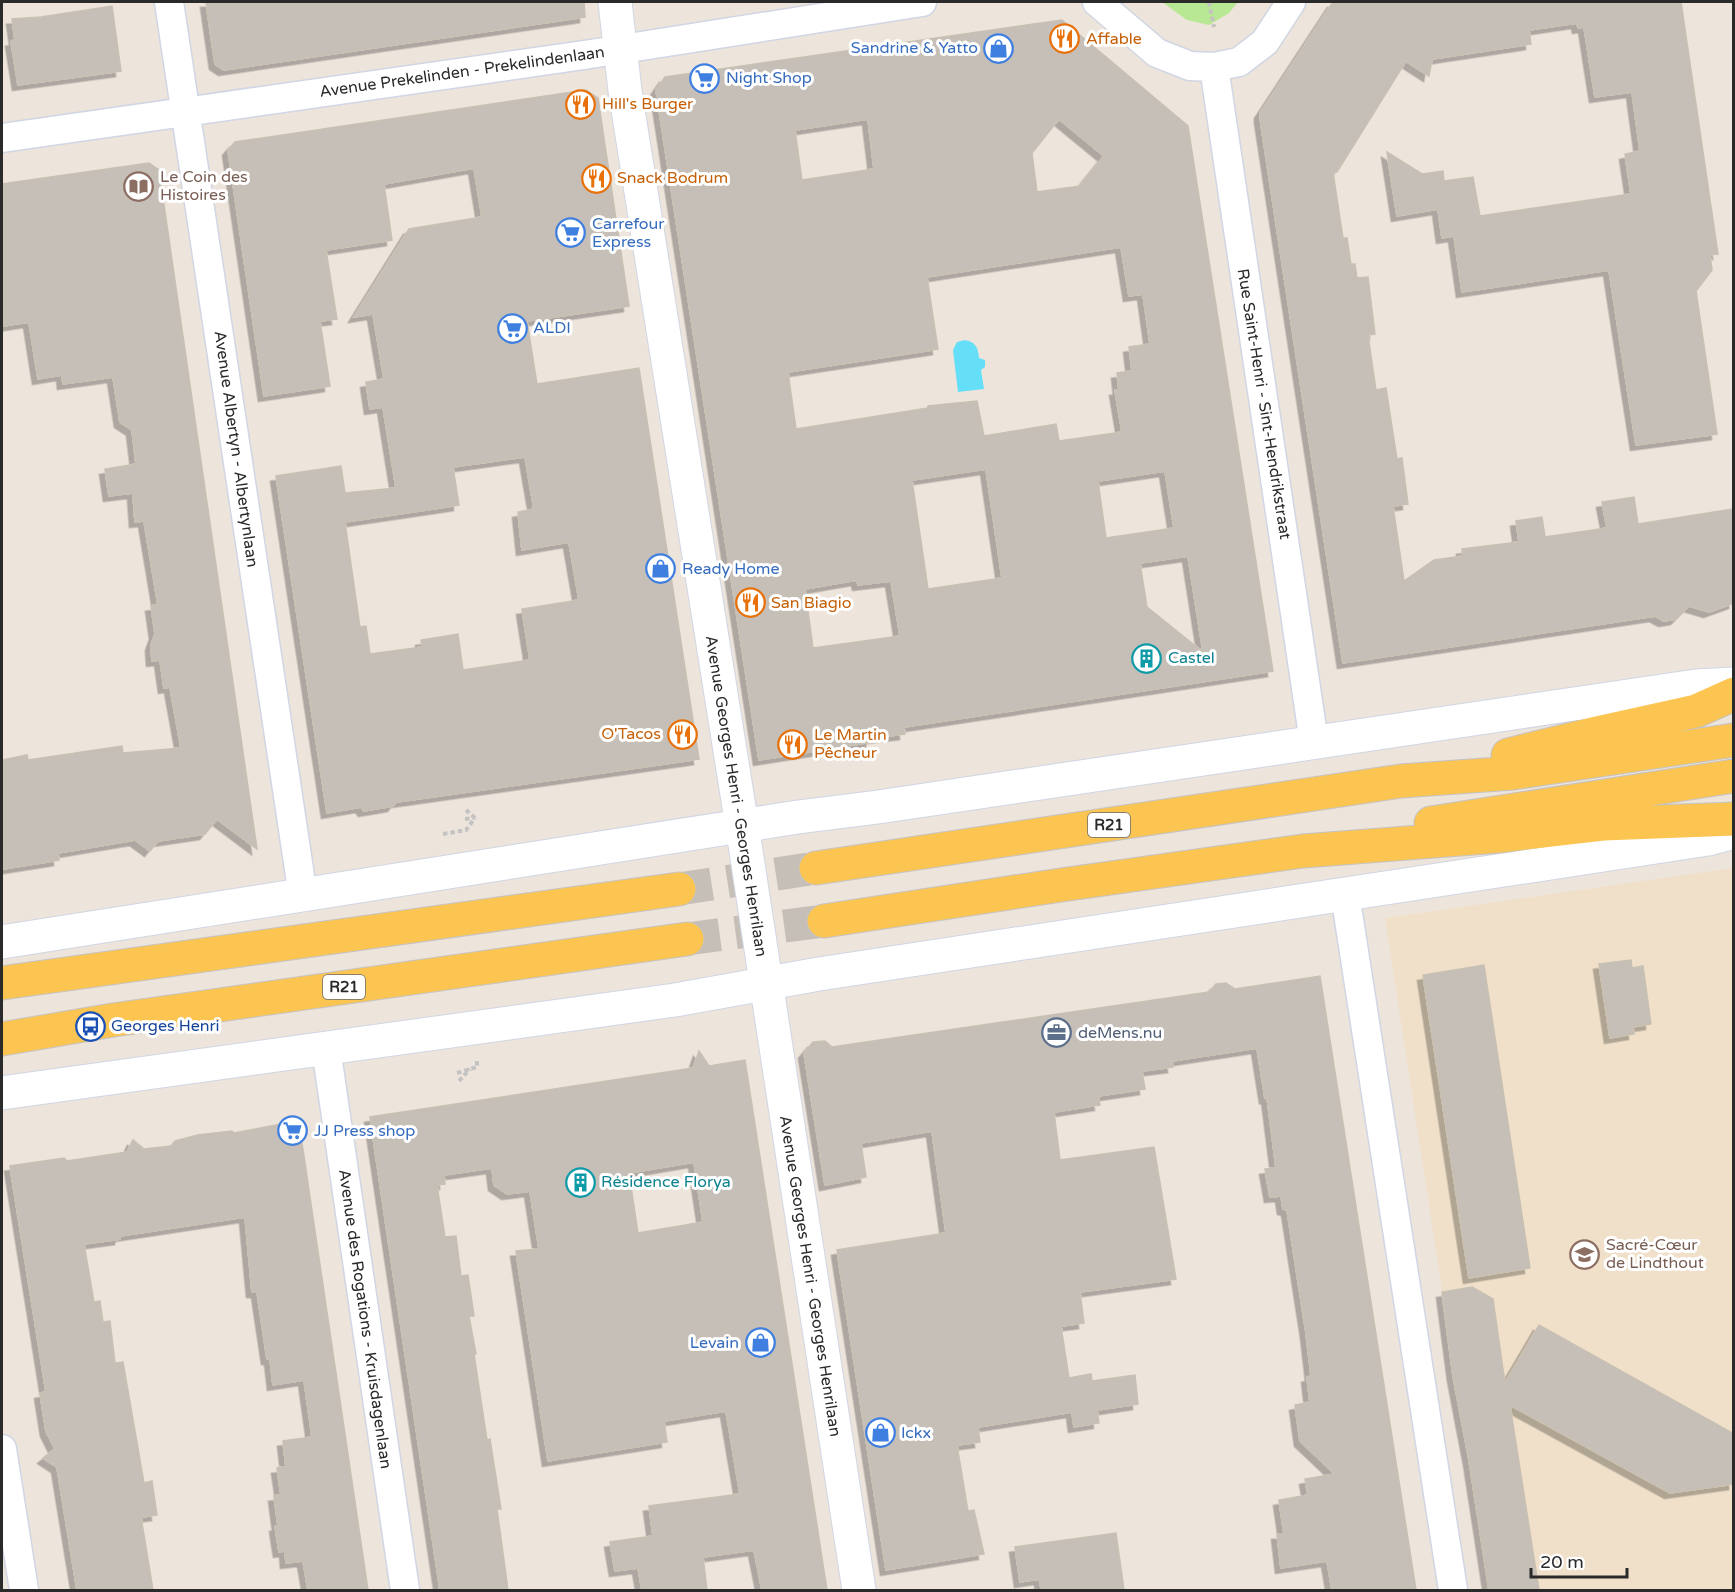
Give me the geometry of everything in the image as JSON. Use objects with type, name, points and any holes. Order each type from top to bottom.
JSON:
[{"type":"main road","name":"Avenue Georges Henri - Georges Henrilaan","points":[[615,2],[619,50],[859,1590]]},
{"type":"main road","points":[[2,942],[741,826],[1696,686],[1734,684]]},
{"type":"main road","points":[[1401,782],[1601,732],[1696,711],[1734,694]]},
{"type":"main road","name":"R21","points":[[816,868],[1401,782],[1513,773],[1734,740]]},
{"type":"main road","points":[[1303,851],[1450,819],[1734,776]]},
{"type":"main road","points":[[824,921],[1050,886],[1303,851],[1499,836],[1603,824],[1734,819]]},
{"type":"main road","points":[[2,1093],[675,1000],[765,984],[1708,839],[1734,832]]},
{"type":"main road","points":[[2,983],[679,889]]},
{"type":"main road","name":"R21","points":[[2,1039],[113,1020],[687,939]]},
{"type":"street","name":"Avenue Albertyn - Albertynlaan","points":[[169,2],[303,896]]},
{"type":"street","name":"Avenue Prekelinden - Prekelindenlaan","points":[[2,138],[619,50],[922,2]]},
{"type":"street","points":[[1097,2],[1157,53],[1190,66],[1214,67],[1239,62],[1265,42],[1291,2]]},
{"type":"street","name":"Rue Saint-Henri - Sint-Hendrikstraat","points":[[1214,67],[1314,742]]},
{"type":"street","points":[[1345,894],[1453,1590]]},
{"type":"street","name":"Avenue des Rogations - Kruisdagenlaan","points":[[326,1048],[405,1590]]},
{"type":"street","points":[[2,1449],[24,1590]]},
{"type":"path","points":[[1209,2],[1214,27]]},
{"type":"path","points":[[466,810],[475,818]]},
{"type":"path","points":[[465,819],[475,818]]},
{"type":"path","points":[[443,834],[466,830],[475,818]]},
{"type":"path","points":[[462,1066],[471,1069]]},
{"type":"path","points":[[457,1072],[471,1069]]},
{"type":"path","points":[[459,1081],[471,1069]]},
{"type":"shaded area","name":"Sacré-Cœur de Lindthout","points":[[1733,868],[1733,1590],[1488,1590],[1385,918]]},
{"type":"green space","points":[[1162,2],[1238,2],[1229,13],[1209,25],[1187,20]]},
{"type":"water","points":[[965,340],[974,344],[979,358],[985,360],[985,367],[981,370],[984,389],[958,392],[953,350],[957,342]]},
{"type":"building","points":[[206,2],[584,2],[585,17],[224,70],[215,64]]},
{"type":"building","points":[[1333,2],[1681,2],[1718,254],[1710,255],[1712,270],[1696,291],[1717,434],[1636,445],[1609,270],[1462,292],[1454,236],[1442,238],[1438,209],[1397,216],[1387,152],[1422,174],[1443,171],[1444,181],[1473,177],[1480,216],[1631,194],[1625,154],[1640,151],[1632,92],[1595,97],[1584,27],[1578,28],[1577,23],[1529,30],[1531,44],[1432,59],[1429,76],[1406,61],[1337,172],[1333,172],[1343,238],[1347,238],[1351,264],[1355,264],[1357,278],[1368,277],[1375,334],[1368,335],[1376,390],[1386,388],[1397,459],[1402,458],[1408,504],[1393,506],[1404,581],[1434,560],[1463,556],[1462,549],[1519,542],[1516,521],[1542,517],[1545,537],[1607,528],[1602,502],[1634,497],[1638,524],[1734,509],[1734,603],[1709,612],[1689,606],[1676,619],[1664,621],[1655,616],[1343,663],[1260,118],[1260,113]]},
{"type":"building","points":[[112,6],[121,71],[18,85],[11,41],[15,40],[12,19]]},
{"type":"building","points":[[1062,20],[1188,126],[1273,671],[904,727],[905,734],[871,738],[871,742],[759,760],[656,90],[665,77]],"holes":[[[868,119],[874,169],[802,180],[795,130]],[[1059,119],[1104,156],[1080,186],[1037,192],[1032,153]],[[1121,247],[1129,296],[1143,294],[1150,344],[1129,347],[1132,371],[1117,373],[1119,390],[1115,390],[1122,432],[1059,441],[1056,424],[984,436],[977,401],[928,406],[928,408],[796,429],[788,372],[938,349],[927,277]],[[986,469],[1002,578],[928,589],[912,480]],[[1165,471],[1174,528],[1106,538],[1098,481]],[[1188,556],[1203,652],[1147,607],[1140,563]],[[857,580],[858,585],[891,581],[900,636],[813,648],[805,589]]]},
{"type":"building","points":[[586,90],[598,98],[629,306],[527,321],[537,384],[639,368],[699,759],[396,802],[393,806],[364,811],[361,807],[327,813],[276,476],[341,466],[345,493],[396,488],[383,407],[370,409],[366,382],[384,379],[373,314],[354,317],[409,229],[482,217],[474,168],[384,184],[392,240],[326,250],[337,319],[320,321],[330,386],[264,396],[228,150],[235,142]],"holes":[[[525,457],[534,509],[518,512],[522,550],[569,542],[579,600],[522,609],[530,660],[463,670],[458,634],[421,640],[422,647],[370,654],[366,626],[360,627],[345,522],[459,505],[453,467]]]},
{"type":"building","points":[[149,163],[159,170],[257,849],[217,819],[205,834],[158,841],[150,851],[135,840],[58,853],[59,860],[2,869],[2,760],[27,755],[28,760],[122,746],[123,753],[181,748],[170,687],[164,688],[160,660],[152,661],[151,645],[155,634],[151,606],[158,605],[144,521],[135,522],[133,493],[109,496],[105,469],[136,464],[132,430],[120,422],[113,377],[63,384],[62,375],[38,379],[29,322],[4,326],[2,308],[2,184]]},
{"type":"building","points":[[1631,960],[1632,968],[1643,966],[1651,1024],[1633,1027],[1634,1034],[1610,1038],[1599,964]]},
{"type":"building","points":[[1484,965],[1530,1268],[1469,1278],[1423,975]]},
{"type":"building","points":[[1320,976],[1416,1590],[1332,1590],[1327,1561],[1281,1568],[1277,1534],[1284,1534],[1279,1500],[1308,1495],[1305,1479],[1335,1474],[1300,1441],[1295,1405],[1310,1402],[1307,1377],[1311,1376],[1287,1210],[1283,1209],[1281,1196],[1270,1197],[1265,1169],[1276,1168],[1267,1097],[1265,1098],[1257,1048],[1172,1061],[1173,1067],[1142,1071],[1145,1089],[1098,1096],[1100,1105],[1054,1112],[1060,1160],[1154,1147],[1176,1279],[1080,1292],[1084,1323],[1061,1326],[1069,1378],[1091,1374],[1092,1381],[1135,1375],[1138,1404],[1097,1410],[1099,1423],[1074,1427],[1072,1412],[978,1427],[980,1442],[957,1445],[968,1511],[974,1510],[984,1554],[886,1570],[837,1250],[946,1233],[932,1131],[861,1143],[866,1177],[825,1185],[804,1053],[813,1042],[825,1041],[832,1047],[1209,992],[1216,984],[1226,983],[1235,989]]},
{"type":"building","points":[[699,1051],[709,1066],[745,1060],[827,1590],[762,1590],[754,1550],[703,1557],[707,1590],[642,1590],[638,1568],[615,1571],[610,1542],[653,1536],[649,1506],[740,1494],[726,1411],[664,1421],[667,1442],[548,1461],[516,1251],[539,1249],[530,1191],[507,1194],[494,1185],[492,1168],[444,1175],[445,1184],[437,1185],[445,1237],[456,1236],[461,1276],[468,1275],[474,1316],[469,1316],[487,1440],[490,1439],[501,1509],[497,1509],[508,1590],[440,1590],[370,1117],[693,1068]],"holes":[[[694,1162],[703,1222],[638,1233],[629,1173]]]},
{"type":"building","points":[[291,1122],[301,1136],[368,1590],[308,1590],[303,1561],[286,1563],[285,1551],[279,1552],[274,1496],[281,1495],[277,1468],[286,1467],[283,1441],[312,1437],[304,1380],[273,1385],[257,1292],[252,1292],[245,1217],[120,1236],[120,1239],[84,1244],[94,1302],[100,1301],[103,1322],[110,1321],[115,1363],[123,1362],[144,1483],[152,1481],[157,1515],[141,1517],[153,1590],[77,1590],[57,1467],[43,1458],[55,1449],[46,1431],[40,1393],[46,1392],[10,1166],[64,1158],[67,1161],[127,1152],[133,1140],[144,1149],[171,1146],[175,1141],[198,1135],[232,1131],[234,1133]]},
{"type":"building","points":[[1472,1287],[1493,1299],[1505,1383],[1539,1325],[1734,1434],[1734,1484],[1670,1493],[1510,1405],[1539,1590],[1489,1590],[1469,1460],[1453,1376],[1442,1292]]},
{"type":"building","points":[[1116,1533],[1124,1590],[1041,1590],[1040,1579],[1020,1582],[1015,1547]]},
{"type":"tunnel","points":[[679,889],[816,868]]},
{"type":"tunnel","points":[[687,939],[824,921]]},
{"type":"place","name":"Affable","points":[[1065,39]]},
{"type":"place","name":"Sandrine & Yatto","points":[[999,48]]},
{"type":"place","name":"Night Shop","points":[[705,78]]},
{"type":"place","name":"Hill's Burger","points":[[581,104]]},
{"type":"place","name":"Snack Bodrum","points":[[596,178]]},
{"type":"place","name":"Le Coin des Histoires","points":[[139,186]]},
{"type":"place","name":"Carrefour Express","points":[[571,233]]},
{"type":"place","name":"ALDI","points":[[512,328]]},
{"type":"place","name":"Ready Home","points":[[661,569]]},
{"type":"place","name":"San Biagio","points":[[750,603]]},
{"type":"place","name":"Castel","points":[[1147,658]]},
{"type":"place","name":"O'Tacos","points":[[682,734]]},
{"type":"place","name":"Le Martin Pêcheur","points":[[793,744]]},
{"type":"place","name":"Georges Henri","points":[[90,1026]]},
{"type":"place","name":"deMens.nu","points":[[1057,1033]]},
{"type":"place","name":"JJ Press shop","points":[[293,1131]]},
{"type":"place","name":"Résidence Florya","points":[[580,1182]]},
{"type":"place","name":"Sacré-Cœur de Lindthout","points":[[1585,1254]]},
{"type":"place","name":"Levain","points":[[760,1343]]},
{"type":"place","name":"Ickx","points":[[880,1433]]}]
